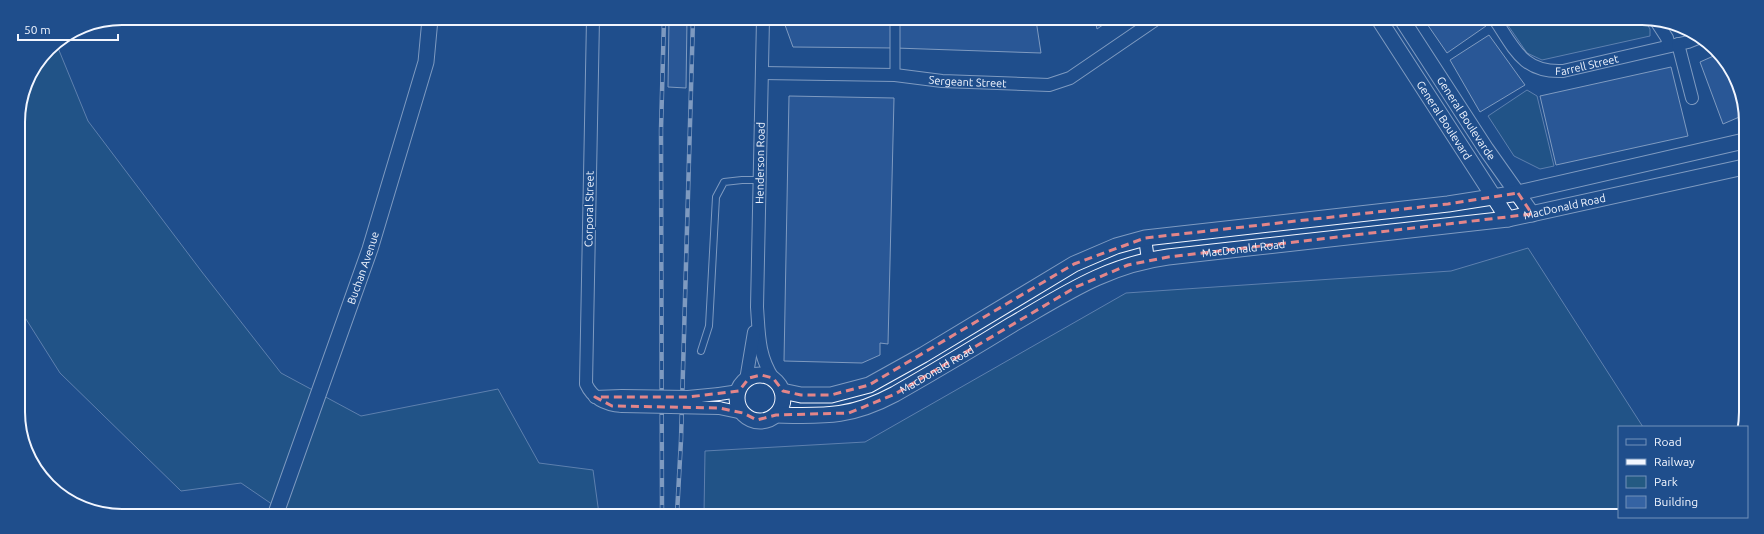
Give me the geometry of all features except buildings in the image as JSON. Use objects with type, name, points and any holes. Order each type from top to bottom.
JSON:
[{"type":"street","name":"Buchan Avenue","points":[[277,509],[370,249],[420,85],[426,62],[429,25]]},
{"type":"street","name":"Corporal Street","points":[[593,25],[586,384],[595,397],[622,401]]},
{"type":"street","name":"Henderson Road","points":[[763,25],[757,307],[761,353],[766,368],[773,378]]},
{"type":"street","points":[[895,25],[895,76]]},
{"type":"street","name":"Sergeant Street","points":[[762,73],[895,76],[942,81],[1042,85],[1054,84],[1070,78],[1148,25]]},
{"type":"street","name":"General Boulevard","points":[[1383,25],[1508,219]]},
{"type":"street","name":"General Boulevarde","points":[[1405,25],[1482,142],[1532,214]]},
{"type":"street","name":"Farrell Street","points":[[1499,25],[1519,55],[1535,68],[1549,72],[1563,71],[1693,39]]},
{"type":"street","points":[[1659,27],[1666,38],[1674,45],[1692,98]]},
{"type":"street","name":"MacDonald Road","points":[[782,391],[808,395],[831,395],[869,385],[923,355],[1074,264],[1116,246],[1145,238],[1448,204],[1495,197],[1739,142]]},
{"type":"street","name":"MacDonald Road","points":[[776,415],[834,415],[866,408],[896,394],[1082,284],[1112,270],[1148,260],[1508,219],[1739,168]]},
{"type":"street","points":[[1145,238],[1148,260]]},
{"type":"street","name":"Henderson Road","points":[[742,385],[757,307]]},
{"type":"street","points":[[761,375],[773,378],[778,383],[782,391],[782,404],[776,415],[767,420],[756,420],[743,413],[719,408],[622,401],[719,394],[742,385],[753,376],[761,375]]},
{"type":"street","points":[[742,385],[738,400],[743,413]]},
{"type":"lane","points":[[701,352],[709,326],[716,197],[724,182],[760,180]]},
{"type":"highlighted area","points":[[1518,193],[1532,214],[1168,257],[1128,265],[1076,287],[895,394],[849,413],[776,415],[757,420],[743,413],[719,408],[612,406],[595,397],[688,397],[739,391],[749,378],[761,375],[773,378],[783,391],[801,395],[831,395],[869,385],[1074,264],[1145,238],[1448,204]]},
{"type":"green space","points":[[1508,25],[1642,25],[1648,25],[1650,29],[1650,36],[1542,60],[1527,53]]},
{"type":"green space","points":[[58,49],[88,121],[202,272],[281,373],[361,416],[498,389],[539,463],[593,470],[598,509],[279,509],[241,483],[181,491],[60,373],[25,318],[25,115],[28,97],[35,79],[41,68]]},
{"type":"green space","points":[[1527,90],[1537,96],[1554,166],[1540,169],[1514,156],[1488,116]]},
{"type":"green space","points":[[1528,248],[1642,426],[1618,426],[1618,509],[704,509],[705,451],[865,442],[1126,293],[1451,271]]},
{"type":"railway","points":[[662,509],[661,130],[664,25]]},
{"type":"railway","points":[[677,509],[681,440],[693,25]]}]
